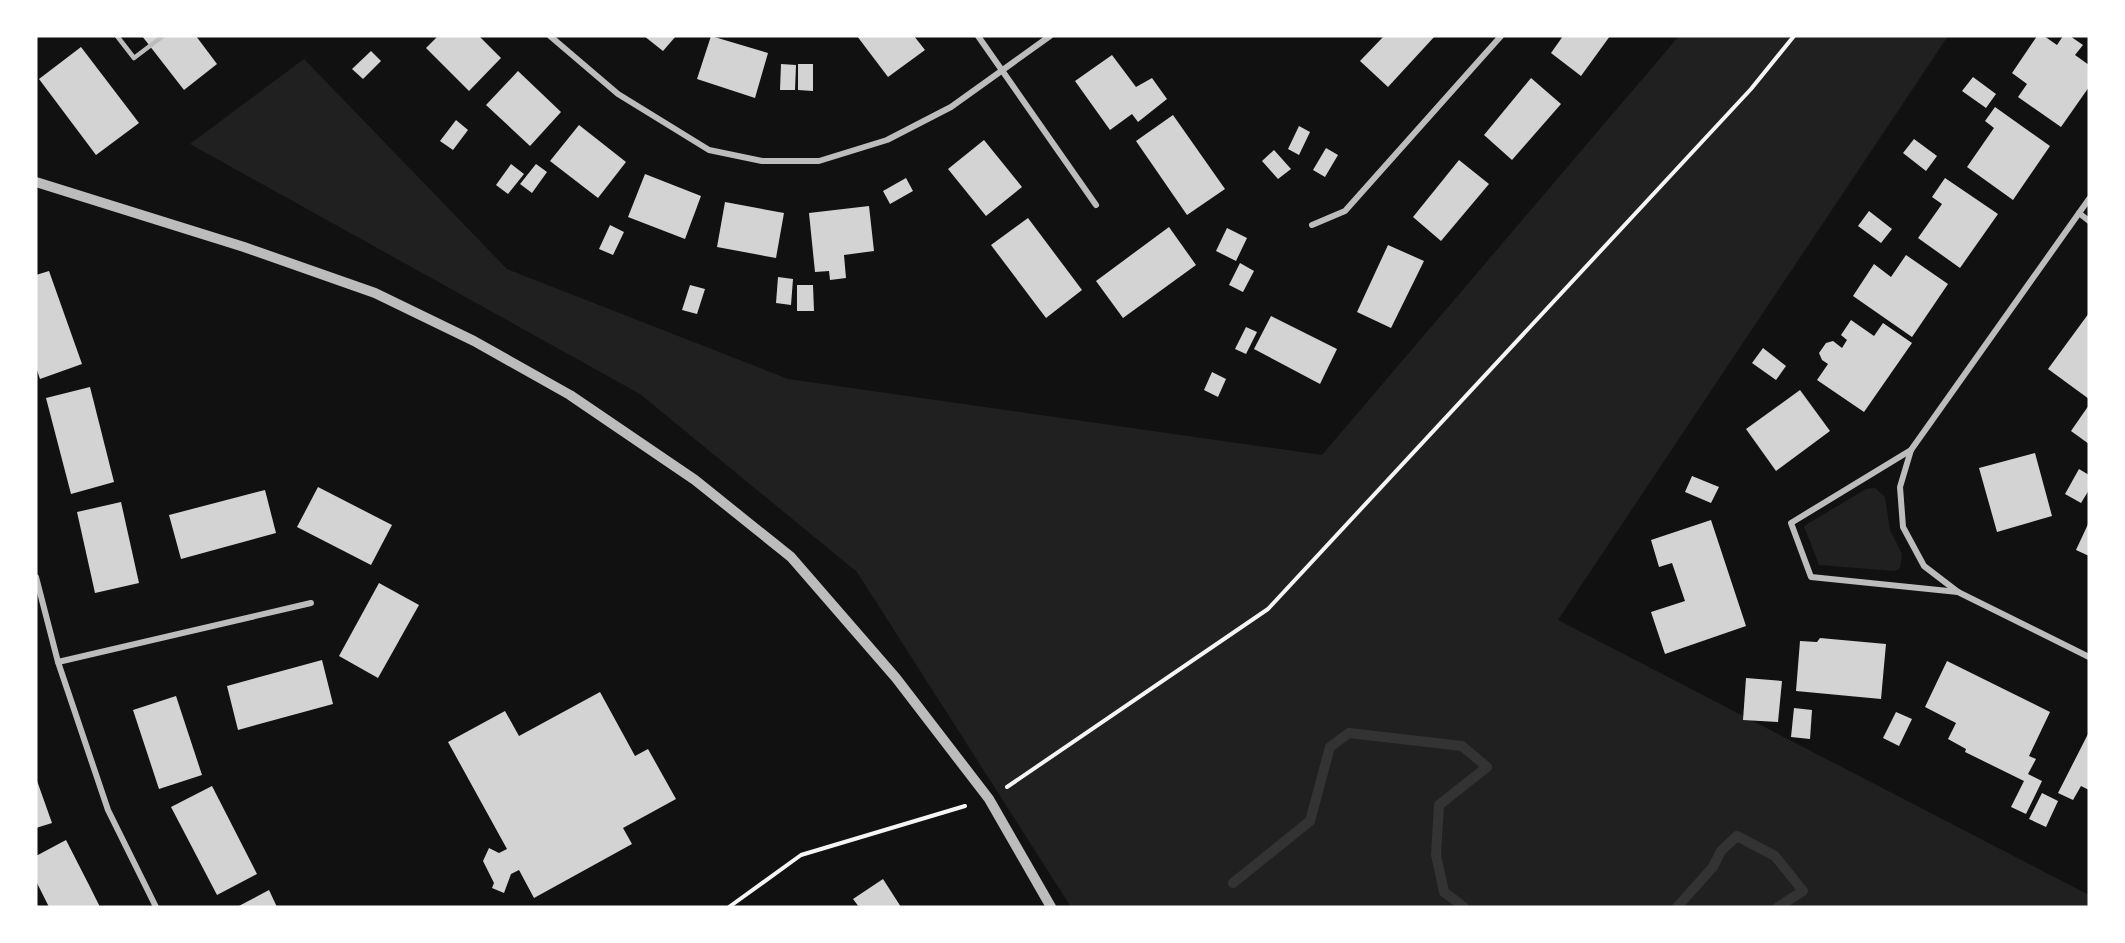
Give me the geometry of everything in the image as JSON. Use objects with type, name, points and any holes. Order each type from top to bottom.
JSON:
[{"type":"street","points":[[550,36],[618,94],[709,150],[762,161],[819,161],[887,140],[951,107],[1050,36]]},
{"type":"street","points":[[978,36],[1096,205]]},
{"type":"street","points":[[1312,225],[1345,211],[1501,36]]},
{"type":"street","points":[[36,182],[244,247],[375,293],[474,341],[570,395],[695,480],[791,557],[896,678],[989,799],[1051,907]]},
{"type":"street","points":[[2089,199],[1911,450],[1900,486],[1903,526],[1924,566],[1958,592],[2089,657]]},
{"type":"street","points":[[2079,213],[2089,221]]},
{"type":"street","points":[[1911,450],[1791,523],[1811,577],[1958,592]]},
{"type":"street","points":[[36,577],[58,662],[108,810],[156,907]]},
{"type":"street","points":[[58,662],[311,603]]},
{"type":"lane","points":[[117,36],[134,58],[163,36]]},
{"type":"path","points":[[729,907],[801,855],[989,799],[1268,609],[1751,89],[1794,36]]},
{"type":"shaded area","points":[[1679,36],[1948,36],[1558,620],[2089,895],[2089,907],[1071,907],[857,572],[640,394],[190,144],[304,59],[507,269],[788,379],[1322,455]]},
{"type":"shaded area","points":[[1875,488],[1885,497],[1890,530],[1902,554],[1900,568],[1895,571],[1819,565],[1804,526],[1866,489]]},
{"type":"building","points":[[142,36],[196,36],[217,64],[184,90]]},
{"type":"building","points":[[438,36],[479,36],[501,58],[469,91],[426,48]]},
{"type":"building","points":[[644,36],[676,36],[663,51]]},
{"type":"building","points":[[711,36],[768,53],[755,98],[697,79]]},
{"type":"building","points":[[857,36],[914,36],[925,50],[888,77]]},
{"type":"building","points":[[1384,36],[1435,36],[1388,87],[1360,61]]},
{"type":"building","points":[[1563,36],[1610,36],[1581,76],[1551,53]]},
{"type":"building","points":[[2037,36],[2044,36],[2057,45],[2063,36],[2070,36],[2083,45],[2075,55],[2089,65],[2089,87],[2061,127],[2018,97],[2027,84],[2012,73]]},
{"type":"building","points":[[81,47],[139,123],[96,155],[39,79]]},
{"type":"building","points":[[371,51],[381,61],[363,79],[352,69]]},
{"type":"building","points":[[1112,55],[1136,87],[1152,78],[1167,99],[1138,122],[1132,114],[1110,130],[1075,81]]},
{"type":"building","points":[[781,64],[796,65],[795,90],[780,90]]},
{"type":"building","points":[[798,64],[813,64],[813,91],[798,90]]},
{"type":"building","points":[[518,71],[561,112],[530,146],[486,105]]},
{"type":"building","points":[[1973,77],[1996,94],[1986,108],[1962,91]]},
{"type":"building","points":[[1531,78],[1561,104],[1512,160],[1484,135]]},
{"type":"building","points":[[1995,107],[2050,146],[2013,200],[1967,167],[1994,128],[1985,121]]},
{"type":"building","points":[[1173,115],[1225,189],[1187,215],[1136,141]]},
{"type":"building","points":[[456,120],[468,130],[453,150],[440,141]]},
{"type":"building","points":[[579,125],[626,162],[598,198],[550,161]]},
{"type":"building","points":[[1299,126],[1310,132],[1299,155],[1288,149]]},
{"type":"building","points":[[1914,139],[1937,156],[1926,171],[1903,153]]},
{"type":"building","points":[[984,140],[1022,187],[986,216],[948,169]]},
{"type":"building","points":[[1326,148],[1338,155],[1325,177],[1313,170]]},
{"type":"building","points":[[1274,150],[1291,169],[1278,179],[1262,161]]},
{"type":"building","points":[[1459,160],[1489,184],[1441,241],[1413,217]]},
{"type":"building","points":[[511,164],[524,174],[508,194],[496,185]]},
{"type":"building","points":[[536,164],[547,172],[532,193],[520,184]]},
{"type":"building","points":[[645,174],[701,196],[685,239],[628,217]]},
{"type":"building","points":[[906,178],[913,191],[890,204],[883,191]]},
{"type":"building","points":[[1945,178],[1998,214],[1960,268],[1918,238],[1942,204],[1932,197]]},
{"type":"building","points":[[725,202],[784,213],[776,258],[717,247]]},
{"type":"building","points":[[869,206],[874,251],[844,255],[846,278],[830,280],[829,271],[815,272],[809,213]]},
{"type":"building","points":[[1869,211],[1892,229],[1881,243],[1858,226]]},
{"type":"building","points":[[1028,218],[1082,290],[1046,318],[991,245]]},
{"type":"building","points":[[610,225],[624,232],[613,255],[599,249]]},
{"type":"building","points":[[1169,227],[1196,265],[1123,318],[1096,281]]},
{"type":"building","points":[[1227,228],[1247,238],[1236,261],[1216,251]]},
{"type":"building","points":[[1388,245],[1424,261],[1391,328],[1357,312]]},
{"type":"building","points":[[1906,255],[1948,284],[1912,337],[1853,296],[1874,264],[1891,277]]},
{"type":"building","points":[[1240,263],[1254,271],[1243,292],[1229,285]]},
{"type":"building","points":[[49,271],[82,364],[40,379],[36,367],[36,275]]},
{"type":"building","points":[[778,277],[793,279],[791,305],[776,303]]},
{"type":"building","points":[[690,285],[705,289],[697,314],[682,310]]},
{"type":"building","points":[[797,285],[813,285],[814,311],[797,311]]},
{"type":"building","points":[[2089,313],[2089,399],[2048,369]]},
{"type":"building","points":[[1271,316],[1337,349],[1320,384],[1254,349]]},
{"type":"building","points":[[1851,320],[1874,336],[1883,323],[1912,343],[1864,412],[1817,380],[1828,364],[1822,360],[1819,353],[1826,343],[1833,341],[1842,348],[1847,340],[1841,335]]},
{"type":"building","points":[[1246,327],[1257,332],[1246,354],[1235,349]]},
{"type":"building","points":[[1763,348],[1786,366],[1776,380],[1752,363]]},
{"type":"building","points":[[1212,372],[1226,379],[1218,397],[1204,390]]},
{"type":"building","points":[[90,387],[114,482],[71,494],[46,398]]},
{"type":"building","points":[[1800,390],[1830,431],[1776,471],[1746,429]]},
{"type":"building","points":[[2089,405],[2089,444],[2071,431]]},
{"type":"building","points":[[2035,453],[2052,516],[1997,532],[1979,468]]},
{"type":"building","points":[[2079,469],[2089,475],[2089,490],[2081,503],[2065,494]]},
{"type":"building","points":[[1692,476],[1719,487],[1711,503],[1685,492]]},
{"type":"building","points":[[318,487],[392,525],[371,565],[297,527]]},
{"type":"building","points":[[265,490],[276,533],[181,559],[169,515]]},
{"type":"building","points":[[121,502],[139,583],[95,593],[77,512]]},
{"type":"building","points":[[1711,520],[1746,626],[1665,654],[1651,612],[1685,601],[1672,563],[1659,567],[1651,540]]},
{"type":"building","points":[[2089,522],[2089,556],[2076,550]]},
{"type":"building","points":[[379,583],[419,605],[378,678],[339,656]]},
{"type":"building","points":[[1820,638],[1886,644],[1881,699],[1796,691],[1800,641],[1817,642]]},
{"type":"building","points":[[322,660],[333,704],[238,730],[227,686]]},
{"type":"building","points":[[1947,661],[2050,712],[2029,756],[2036,759],[2028,774],[2042,781],[2026,814],[2011,807],[2024,781],[1965,752],[1966,749],[1948,739],[1956,723],[1925,707]]},
{"type":"building","points":[[1746,678],[1782,681],[1778,722],[1743,720]]},
{"type":"building","points":[[600,692],[635,756],[648,749],[676,799],[623,828],[632,844],[534,898],[519,870],[511,874],[504,893],[492,888],[494,883],[483,861],[489,848],[499,853],[507,849],[448,742],[505,711],[519,736]]},
{"type":"building","points":[[176,696],[202,775],[159,789],[133,710]]},
{"type":"building","points":[[1794,708],[1812,710],[1810,739],[1791,737]]},
{"type":"building","points":[[1896,712],[1912,719],[1899,746],[1883,738]]},
{"type":"building","points":[[2089,732],[2089,790],[2081,786],[2073,800],[2058,793]]},
{"type":"building","points":[[36,778],[52,823],[36,828]]},
{"type":"building","points":[[212,786],[257,874],[217,895],[171,807]]},
{"type":"building","points":[[2042,793],[2058,801],[2046,827],[2029,819]]},
{"type":"building","points":[[66,840],[100,907],[49,907],[36,881],[36,856]]},
{"type":"building","points":[[883,879],[901,907],[859,907],[853,899]]},
{"type":"building","points":[[269,890],[277,907],[237,907]]},
{"type":"waterway","points":[[1233,883],[1310,821],[1330,747],[1349,733],[1462,746],[1487,767],[1439,805],[1436,855],[1444,892],[1464,907]]},
{"type":"waterway","points":[[1677,907],[1713,867],[1721,851],[1737,836],[1775,856],[1803,891],[1778,907]]}]
